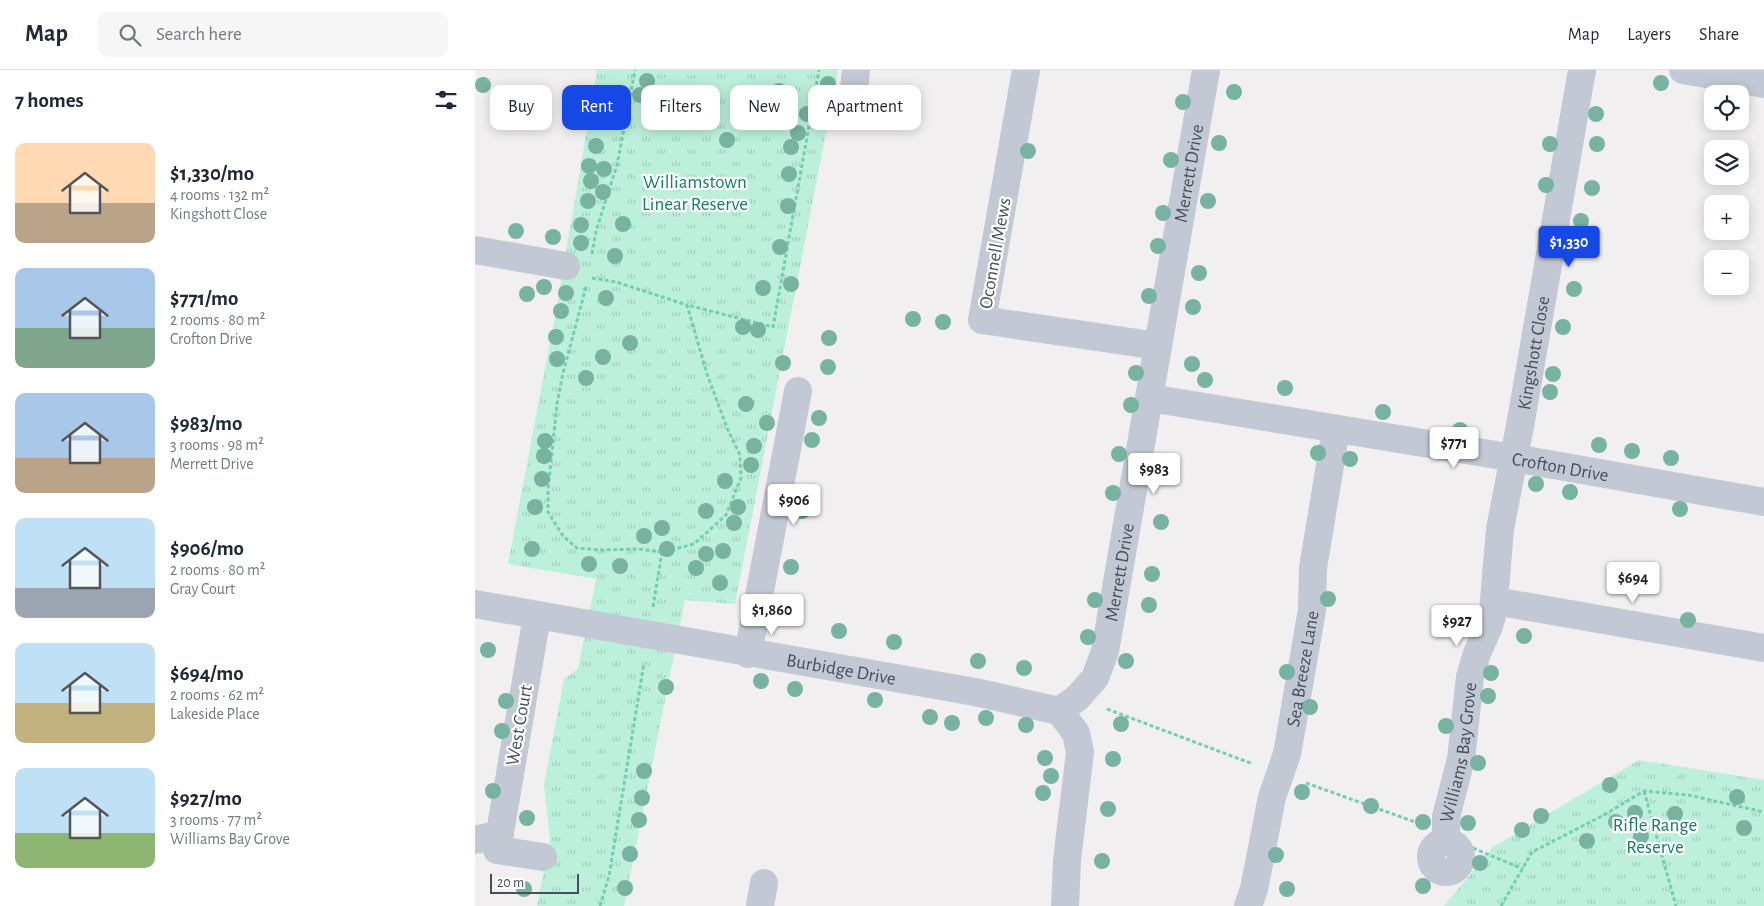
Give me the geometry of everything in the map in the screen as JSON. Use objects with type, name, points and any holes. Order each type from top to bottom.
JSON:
[{"type":"street","points":[[855,85],[857,70]]},
{"type":"street","name":"Oconnell Mews","points":[[1026,70],[982,320],[1158,346]]},
{"type":"street","name":"Merrett Drive","points":[[1059,711],[1077,698],[1095,678],[1105,651],[1206,70]]},
{"type":"street","name":"Kingshott Close","points":[[1514,458],[1582,70]]},
{"type":"street","points":[[1683,70],[1764,84]]},
{"type":"street","points":[[475,250],[582,267]]},
{"type":"street","points":[[748,654],[798,391]]},
{"type":"street","name":"Crofton Drive","points":[[1150,398],[1514,458],[1764,502]]},
{"type":"street","name":"Sea Breeze Lane","points":[[1248,906],[1254,889],[1272,797],[1287,754],[1311,610],[1313,568],[1336,429]]},
{"type":"street","name":"Williams Bay Grove","points":[[1446,837],[1447,814],[1461,760],[1471,677],[1477,653],[1489,626],[1495,601],[1500,529],[1514,458]]},
{"type":"street","points":[[1495,601],[1764,648]]},
{"type":"street","name":"Burbidge Drive","points":[[475,604],[748,654],[975,692],[1059,711]]},
{"type":"street","name":"West Court","points":[[537,616],[487,837],[497,850],[543,857]]},
{"type":"street","points":[[1059,711],[1076,733],[1080,752],[1067,860],[1065,906]]},
{"type":"path","points":[[635,70],[617,164],[596,231],[582,267],[616,282],[687,305],[773,327],[819,70]]},
{"type":"path","points":[[586,287],[563,373],[557,404],[548,490],[548,512],[563,536],[577,548],[601,550],[638,549],[662,552],[694,544],[726,515],[741,478],[740,455],[727,428],[707,374],[687,305]]},
{"type":"path","points":[[600,906],[609,876],[662,552]]},
{"type":"path","points":[[1104,708],[1446,837],[1523,869]]},
{"type":"path","points":[[1644,791],[1676,906]]},
{"type":"path","points":[[1501,906],[1533,852],[1604,815],[1644,791],[1688,795],[1764,812]]},
{"type":"green space","name":"Williamstown Linear Reserve","points":[[597,70],[838,70],[835,85],[808,85],[808,130],[826,130],[735,604],[685,600],[624,906],[537,906],[550,839],[544,785],[564,679],[578,669],[596,579],[508,564],[556,311],[587,130],[631,130],[631,85],[594,85]]},
{"type":"green space","name":"Rifle Range Reserve","points":[[1639,760],[1764,780],[1764,906],[1444,906],[1493,847]]}]
